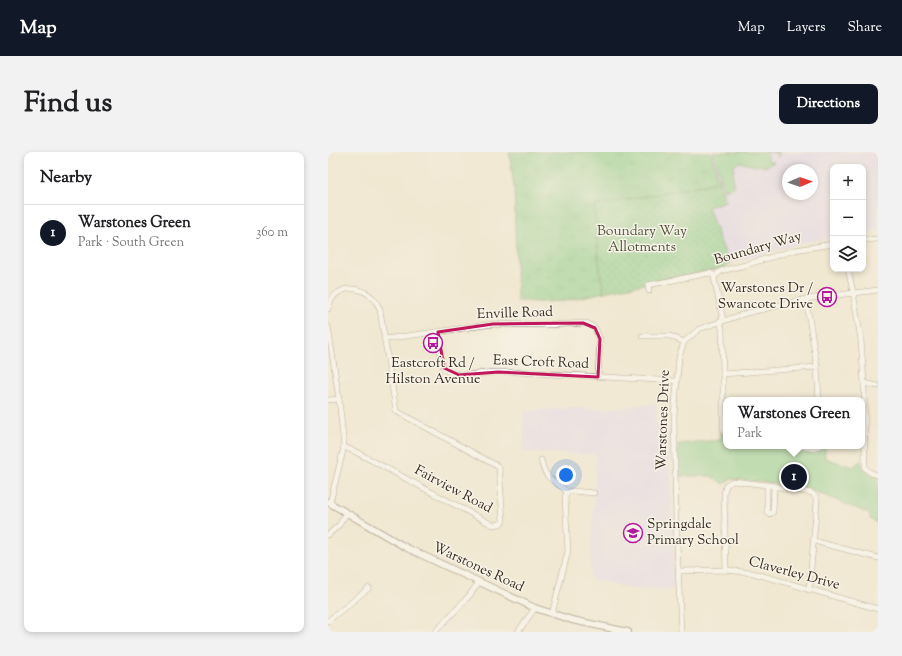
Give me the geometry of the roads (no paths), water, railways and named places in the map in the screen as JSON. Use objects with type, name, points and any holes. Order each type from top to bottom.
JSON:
[{"type":"street","points":[[866,240],[878,239]]},
{"type":"street","name":"Boundary Way","points":[[649,291],[648,285],[710,273],[715,276],[721,271],[744,266],[795,250],[830,244]]},
{"type":"street","points":[[849,272],[861,340],[864,397]]},
{"type":"street","points":[[715,276],[714,278],[722,320],[723,428]]},
{"type":"street","points":[[328,309],[332,299],[336,294],[342,291],[353,288],[367,292],[378,304],[385,338]]},
{"type":"street","points":[[642,336],[670,336],[684,342],[698,329],[722,320],[765,308],[806,299],[878,290]]},
{"type":"street","points":[[806,299],[817,367],[819,397]]},
{"type":"street","name":"Enville Road","points":[[385,338],[493,324],[547,325],[587,323],[595,328],[600,338],[598,377]]},
{"type":"street","points":[[328,326],[339,399],[344,447],[329,503]]},
{"type":"street","name":"East Croft Road","points":[[438,332],[444,368],[450,373],[454,374],[465,375],[498,372],[676,381]]},
{"type":"street","name":"Fairview Road","points":[[344,447],[494,525],[500,524],[503,521],[499,467],[397,412],[395,408],[385,338]]},
{"type":"street","name":"Warstones Drive","points":[[681,632],[674,446],[676,381],[679,357],[684,342]]},
{"type":"street","points":[[723,374],[817,367]]},
{"type":"street","points":[[864,383],[878,386]]},
{"type":"street","points":[[328,400],[339,399]]},
{"type":"street","points":[[865,449],[865,468],[868,472],[878,475]]},
{"type":"street","points":[[541,460],[546,469],[548,478],[559,484],[567,492]]},
{"type":"street","points":[[726,570],[724,493],[726,485],[733,482],[767,485],[809,492],[816,497],[817,502],[809,590]]},
{"type":"street","points":[[767,485],[767,512],[770,514],[773,512],[774,486]]},
{"type":"street","points":[[567,492],[594,493]]},
{"type":"street","points":[[552,614],[568,550],[565,497],[567,492]]},
{"type":"street","name":"Warstones Road","points":[[329,503],[346,514],[405,546],[535,608],[552,614],[628,632]]},
{"type":"street","points":[[328,535],[340,526],[346,514]]},
{"type":"street","points":[[814,541],[878,558]]},
{"type":"street","name":"Claverley Drive","points":[[678,571],[726,570],[767,576],[809,590],[878,609]]},
{"type":"street","points":[[434,632],[469,596],[479,582]]},
{"type":"street","points":[[328,621],[369,588]]},
{"type":"street","points":[[518,632],[535,608]]},
{"type":"place","name":"Warstones Dr / Swancote Drive","points":[[827,297]]},
{"type":"place","name":"Eastcroft Rd / Hilston Avenue","points":[[433,343]]},
{"type":"place","name":"Warstones Green","points":[[794,477]]},
{"type":"place","name":"Springdale Primary School","points":[[633,533]]},
{"type":"park label","name":"Boundary Way Allotments","points":[[642,240]]}]
